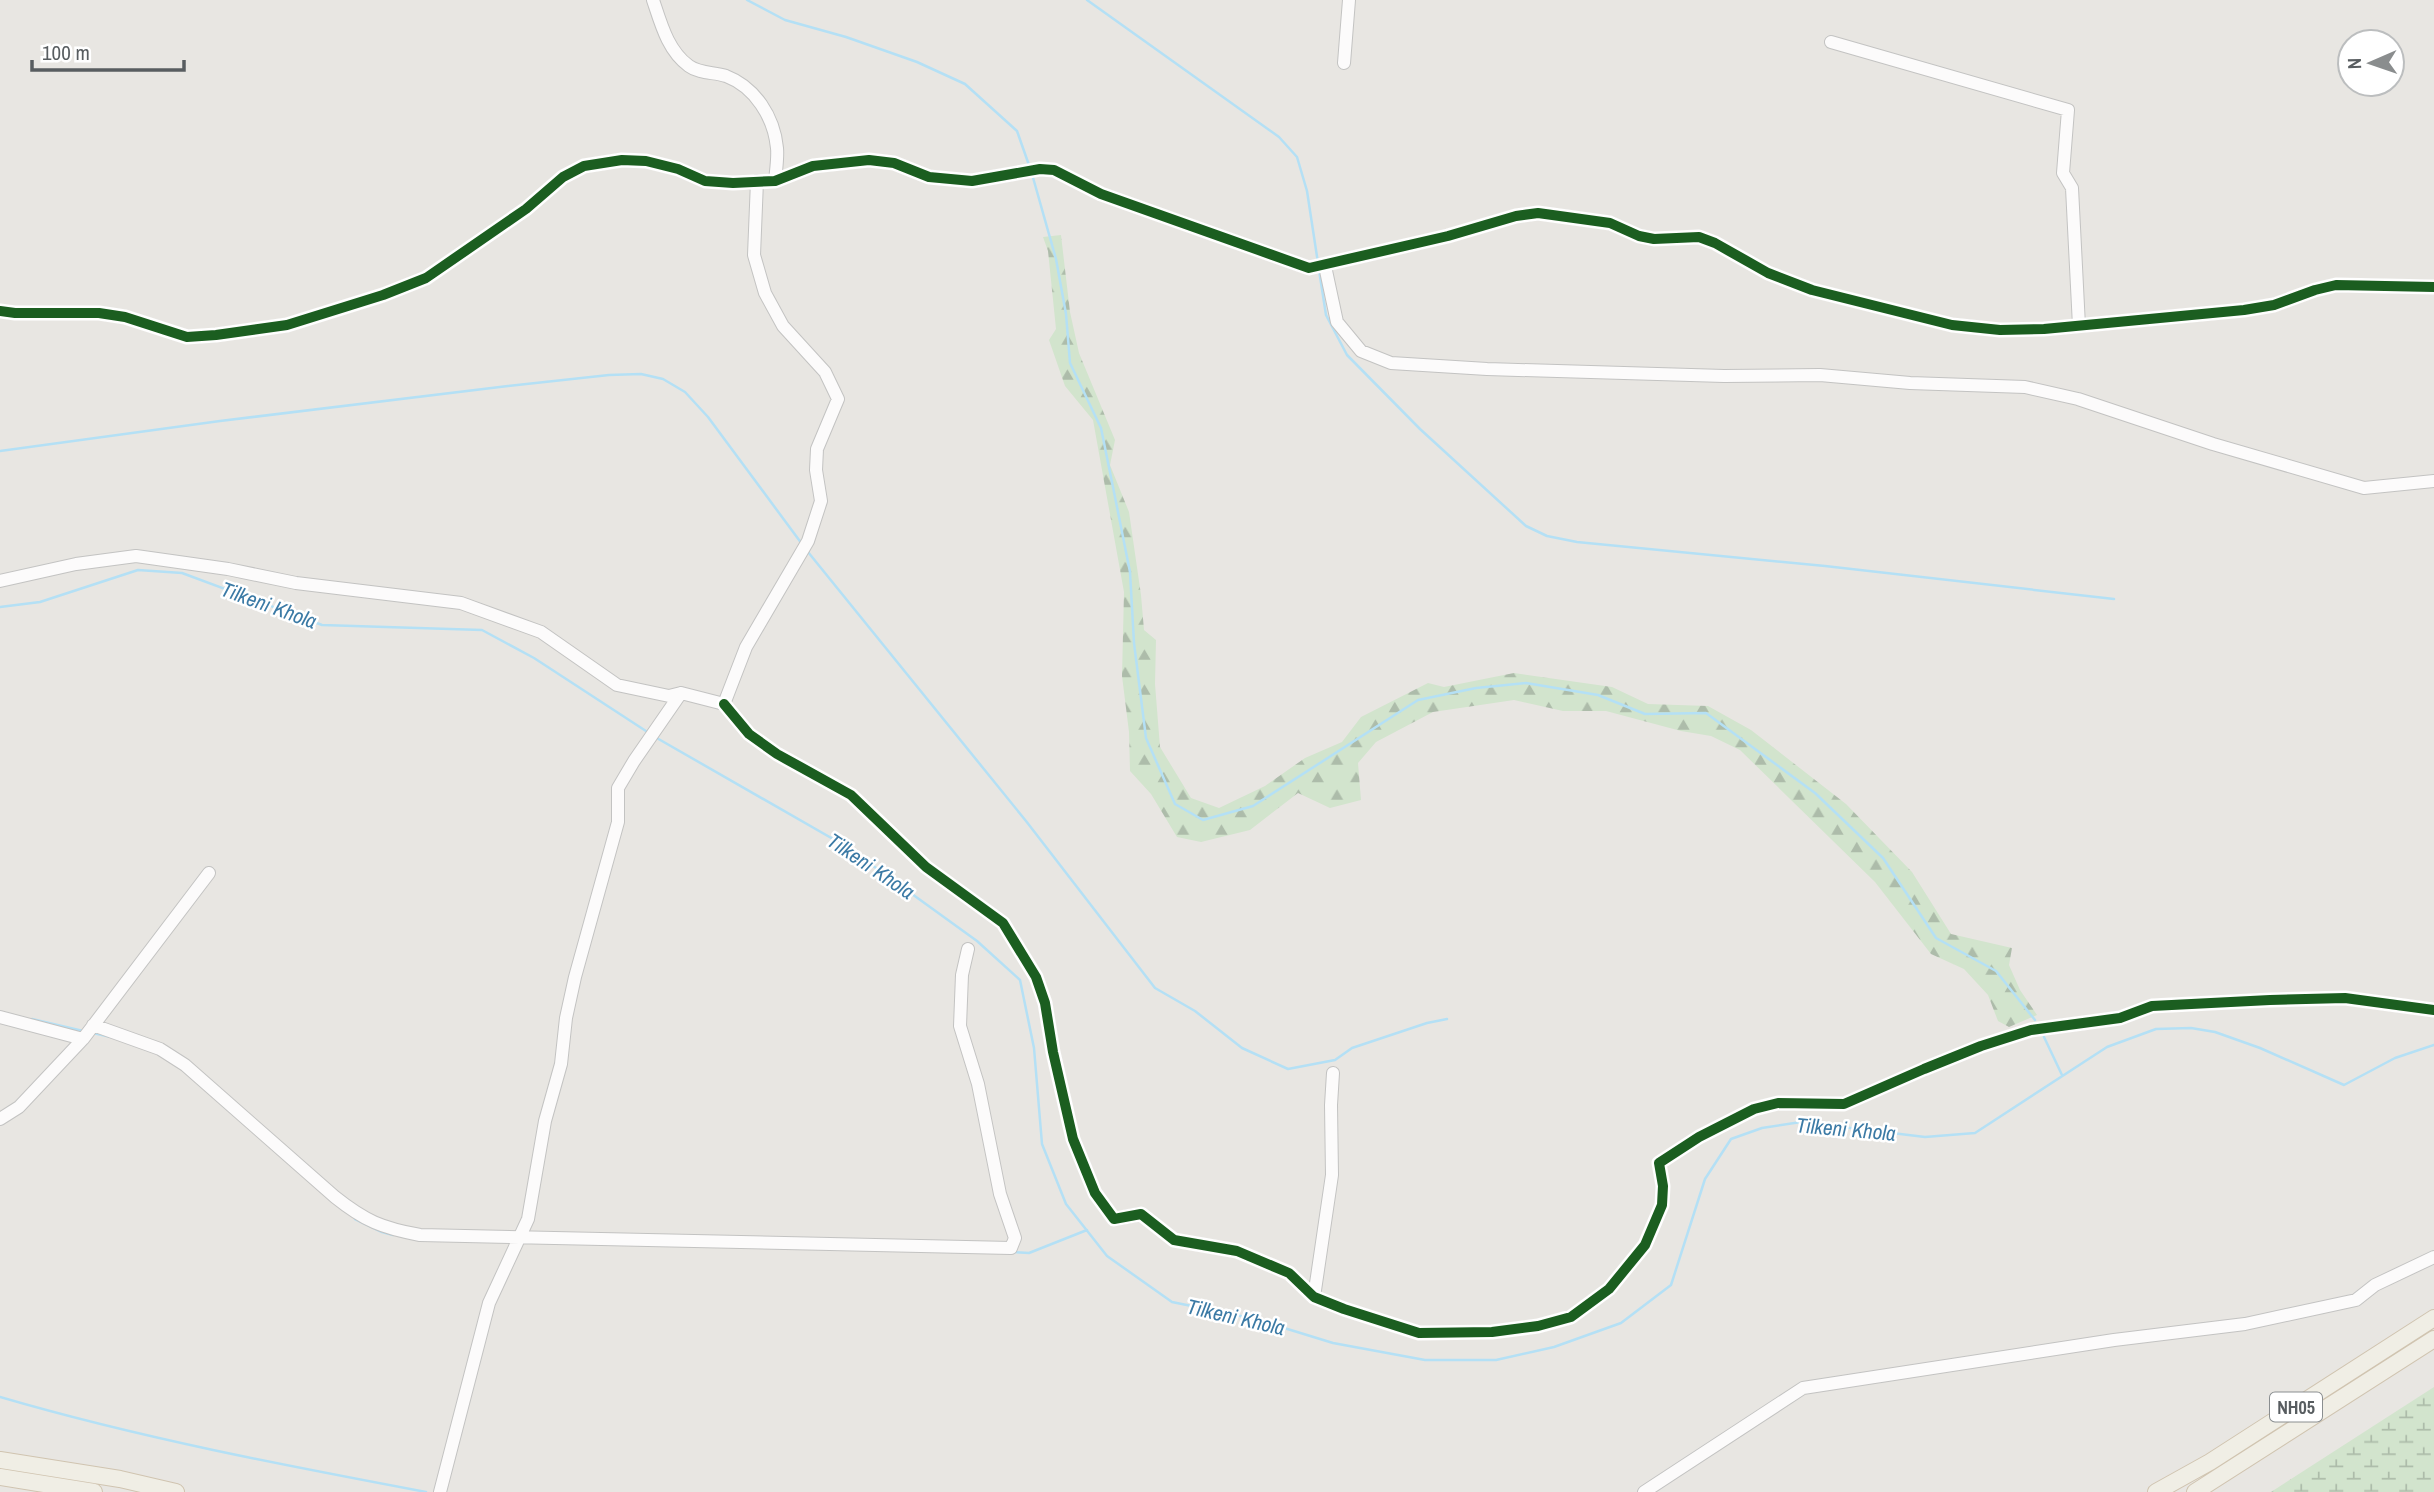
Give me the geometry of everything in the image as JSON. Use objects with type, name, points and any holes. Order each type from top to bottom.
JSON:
[{"type":"main road","name":"NH05","points":[[2157,1492],[2210,1462],[2434,1318]]},
{"type":"main road","name":"NH05","points":[[2195,1492],[2434,1339]]},
{"type":"main road","points":[[0,1461],[120,1479],[176,1492]]},
{"type":"main road","points":[[0,1478],[94,1492]]},
{"type":"street","points":[[653,0],[664,32],[676,54],[691,68],[723,75],[745,85],[760,102],[772,124],[778,149],[775,180]]},
{"type":"street","points":[[1344,63],[1349,0]]},
{"type":"street","points":[[1831,41],[2068,110],[2063,173],[2072,188],[2080,326]]},
{"type":"street","points":[[0,311],[99,313],[125,317],[187,337],[287,325],[383,295],[426,278],[526,209],[563,177],[584,166],[622,160],[646,161],[678,169],[705,181],[733,183],[775,180],[813,166],[869,160],[894,163],[929,177],[972,181],[1040,169],[1054,170],[1101,194],[1308,268],[1448,236],[1516,216],[1538,213],[1610,223],[1639,236],[1654,239],[1699,237],[1768,273],[1812,290],[1952,325],[2000,330],[2080,326],[2244,310],[2274,305],[2336,285],[2434,287]]},
{"type":"street","points":[[724,704],[746,646],[805,547],[821,500],[816,470],[817,449],[838,399],[825,372],[783,326],[765,293],[754,255],[757,181]]},
{"type":"street","points":[[1325,265],[1337,322],[1361,351],[1391,363],[1487,369],[1724,376],[1820,375],[1910,383],[2025,387],[2078,398],[2213,444],[2364,488],[2434,481]]},
{"type":"street","points":[[0,581],[76,564],[136,556],[228,569],[296,583],[461,603],[541,632],[617,685],[669,696],[681,693],[724,704],[749,734],[776,754],[851,795],[926,867],[1003,923],[1036,977],[1045,1003],[1073,1139],[1095,1193],[1114,1219],[1141,1214],[1174,1240],[1237,1251],[1289,1273],[1314,1297],[1419,1333],[1492,1332],[1538,1326],[1571,1317],[1609,1289],[1645,1245],[1662,1205],[1663,1186],[1659,1163],[1699,1137],[1754,1109],[1778,1103],[1844,1104],[1981,1046],[2031,1030],[2120,1018],[2152,1006],[2345,998],[2434,1010]]},
{"type":"street","points":[[441,1490],[489,1303],[528,1219],[545,1121],[561,1064],[566,1017],[575,977],[618,822],[618,788],[681,693]]},
{"type":"street","points":[[0,1119],[27,1098],[88,1032],[209,873]]},
{"type":"street","points":[[0,1017],[88,1032],[160,1049],[185,1065],[358,1215],[386,1228],[420,1236],[1012,1248],[1016,1238],[1000,1194],[978,1084],[960,1026],[962,975],[968,949]]},
{"type":"street","points":[[1314,1297],[1332,1175],[1333,1073]]},
{"type":"street","points":[[1644,1492],[1803,1388],[2114,1340],[2245,1324],[2356,1300],[2375,1285],[2434,1257]]},
{"type":"green space","points":[[1061,235],[1070,312],[1079,353],[1115,440],[1110,465],[1129,512],[1144,630],[1156,640],[1155,684],[1160,747],[1191,798],[1219,808],[1265,786],[1305,758],[1342,742],[1361,717],[1428,683],[1444,687],[1514,673],[1612,687],[1648,704],[1708,706],[1751,730],[1846,804],[1912,872],[1951,934],[2012,948],[2009,965],[2020,990],[2037,1015],[2009,1027],[1998,1021],[1988,995],[1964,969],[1931,954],[1875,882],[1740,750],[1711,736],[1606,711],[1563,711],[1514,700],[1433,712],[1376,742],[1358,763],[1361,800],[1330,808],[1298,793],[1250,830],[1201,842],[1177,837],[1151,794],[1130,771],[1129,732],[1122,676],[1124,592],[1093,420],[1065,386],[1049,340],[1056,329],[1048,251],[1043,237]]},
{"type":"green space","points":[[2434,1387],[2434,1492],[2271,1492]]},
{"type":"waterway","points":[[747,0],[785,20],[846,37],[917,62],[965,84],[1017,131],[1030,168]]},
{"type":"waterway","points":[[1087,0],[1279,137],[1297,157],[1307,191],[1318,263]]},
{"type":"waterway","points":[[1032,174],[1056,259],[1066,314],[1070,363],[1101,428],[1115,497],[1130,572],[1134,643],[1146,738],[1175,804],[1203,820],[1253,806],[1418,700],[1476,688],[1526,683],[1598,695],[1645,714],[1706,713],[1815,793],[1883,858],[1936,938],[1996,971],[2035,1020]]},
{"type":"waterway","points":[[1319,270],[1326,315],[1347,355],[1420,429],[1526,526],[1547,536],[1577,542],[1825,566],[2114,599]]},
{"type":"waterway","points":[[0,451],[508,386],[641,374],[663,379],[685,392],[708,417],[802,544]]},
{"type":"waterway","points":[[808,552],[1026,821],[1155,988],[1195,1011],[1242,1048],[1288,1069],[1335,1060],[1352,1048],[1447,1019]]},
{"type":"waterway","name":"Tilkeni Khola","points":[[0,607],[40,602],[138,570],[182,573],[322,625],[482,630],[534,658],[649,733]]},
{"type":"waterway","name":"Tilkeni Khola","points":[[655,737],[847,847],[977,941],[1020,980],[1034,1048],[1042,1144],[1066,1204],[1107,1256],[1172,1302],[1255,1319],[1333,1343],[1425,1360],[1496,1360],[1554,1347],[1621,1323],[1671,1285],[1705,1179],[1731,1139],[1762,1128],[1801,1122],[1925,1137],[1975,1133],[2107,1047],[2156,1029],[2191,1028],[2215,1032],[2260,1048],[2344,1085],[2395,1058],[2434,1045]]},
{"type":"waterway","points":[[32,1019],[83,1031]]},
{"type":"waterway","points":[[93,1033],[111,1037]]},
{"type":"waterway","points":[[2044,1037],[2062,1075]]},
{"type":"waterway","points":[[355,1219],[393,1235]]},
{"type":"waterway","points":[[1014,1252],[1029,1253],[1087,1230]]},
{"type":"waterway","points":[[0,1397],[159,1438],[426,1492]]},
{"type":"cycle path","points":[[0,311],[99,313],[125,317],[187,337],[287,325],[383,295],[426,278],[526,209],[563,177],[584,166],[622,160],[646,161],[678,169],[705,181],[733,183],[775,181],[813,166],[869,160],[894,163],[929,177],[972,181],[1040,169],[1054,170],[1101,194],[1309,268],[1448,236],[1516,216],[1538,213],[1610,223],[1639,236],[1654,239],[1699,237],[1768,273],[1812,290],[1952,325],[2000,330],[2044,329],[2244,310],[2274,305],[2336,285],[2434,287]]},
{"type":"cycle path","points":[[724,704],[749,734],[777,754],[851,795],[926,867],[1003,923],[1036,977],[1045,1003],[1073,1139],[1095,1193],[1114,1219],[1141,1214],[1174,1240],[1237,1251],[1289,1273],[1314,1297],[1419,1333],[1492,1332],[1538,1326],[1571,1317],[1609,1289],[1645,1245],[1662,1205],[1663,1186],[1659,1163],[1699,1137],[1754,1109],[1778,1103],[1844,1104],[1981,1046],[2031,1030],[2120,1018],[2152,1006],[2345,998],[2434,1010]]}]
